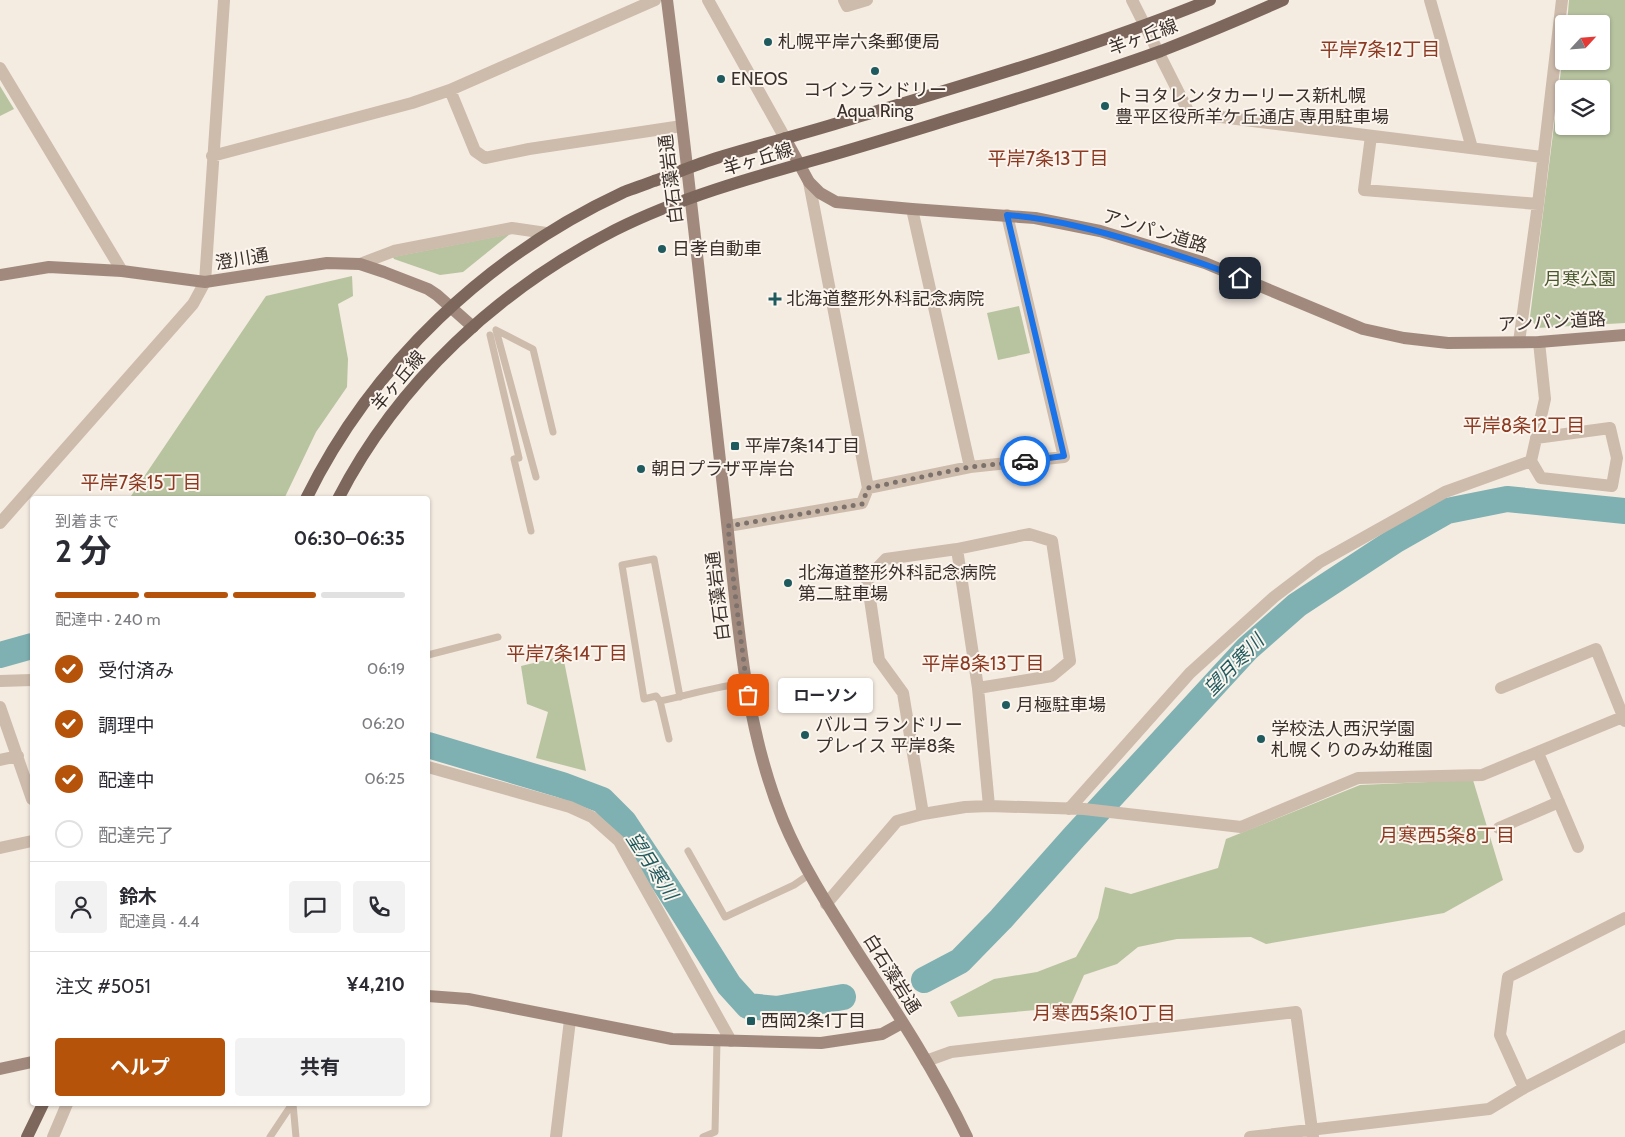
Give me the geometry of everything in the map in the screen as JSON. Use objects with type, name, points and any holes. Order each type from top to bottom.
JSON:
[{"type":"main road","name":"羊ヶ丘線","points":[[308,496],[332,451],[361,407],[420,336],[450,308],[504,264],[546,234],[626,192],[687,168],[1030,65],[1145,26],[1210,0]]},
{"type":"main road","name":"羊ヶ丘線","points":[[340,496],[379,432],[404,398],[473,327],[524,284],[575,252],[616,230],[691,199],[754,177],[1006,102],[1158,52],[1220,28],[1283,0]]},
{"type":"main road","points":[[27,1137],[42,1106]]},
{"type":"street","points":[[0,523],[192,304],[205,282],[224,0]]},
{"type":"street","points":[[212,156],[412,103],[450,90],[654,0]]},
{"type":"street","name":"白石藻岩通","points":[[667,0],[750,708],[763,762],[782,819],[826,904],[926,1061],[967,1137]]},
{"type":"street","points":[[708,0],[785,138]]},
{"type":"street","points":[[844,0],[847,6],[867,0]]},
{"type":"street","points":[[1132,0],[1189,113],[1542,158]]},
{"type":"street","points":[[1430,0],[1472,148]]},
{"type":"street","points":[[1519,342],[1538,204],[1562,0]]},
{"type":"street","points":[[0,68],[122,271]]},
{"type":"street","points":[[450,90],[475,151],[485,158],[528,149],[682,126]]},
{"type":"street","points":[[1371,136],[1364,190],[1538,204]]},
{"type":"street","name":"アンパン道路","points":[[785,138],[808,182],[820,193],[836,202],[1035,218],[1100,231],[1205,263],[1363,329],[1404,338],[1439,342],[1539,342],[1625,336]]},
{"type":"street","points":[[728,526],[862,504],[868,488],[808,182]]},
{"type":"street","points":[[912,209],[970,467]]},
{"type":"street","points":[[868,488],[970,467],[1064,456],[1007,215]]},
{"type":"street","points":[[360,264],[394,250],[512,228],[546,234]]},
{"type":"street","name":"澄川通","points":[[0,275],[48,267],[122,271],[205,282],[327,263],[360,264],[428,289],[473,327]]},
{"type":"street","points":[[1536,438],[1610,428],[1617,458],[1612,486],[1542,478],[1531,461],[1536,438],[1545,399],[1539,342]]},
{"type":"street","points":[[1069,809],[1190,672],[1274,597],[1320,562],[1445,492],[1531,461]]},
{"type":"street","points":[[923,814],[903,693],[879,660],[867,579],[886,560],[1029,534],[1052,541],[1070,661],[1052,676],[978,688]]},
{"type":"street","points":[[957,548],[978,688],[989,806]]},
{"type":"street","points":[[826,904],[897,821],[923,814],[966,807],[989,806],[1084,809],[1241,827],[1358,778],[1482,775],[1624,718],[1596,649],[1501,688]]},
{"type":"street","points":[[0,681],[30,680]]},
{"type":"street","points":[[0,707],[30,793]]},
{"type":"street","points":[[1538,753],[1578,847]]},
{"type":"street","points":[[0,760],[18,756]]},
{"type":"street","points":[[430,768],[570,807],[592,817],[619,841],[731,1041]]},
{"type":"street","points":[[1499,828],[1559,802]]},
{"type":"street","points":[[0,848],[30,841]]},
{"type":"street","points":[[1524,1088],[1500,1036],[1508,977],[1625,918]]},
{"type":"street","points":[[430,996],[468,999],[672,1039],[821,1043],[882,1034],[902,1023]]},
{"type":"street","points":[[926,1061],[951,1052],[1296,1012],[1312,1133]]},
{"type":"street","points":[[556,1137],[570,1020]]},
{"type":"street","points":[[1250,1137],[1312,1133],[1490,1109],[1524,1088],[1625,1036]]},
{"type":"street","points":[[0,1069],[30,1062]]},
{"type":"street","points":[[53,1137],[66,1106]]},
{"type":"lane","points":[[536,477],[496,330],[533,350],[553,432]]},
{"type":"lane","points":[[490,336],[519,458],[514,459],[531,532]]},
{"type":"lane","points":[[669,739],[660,701],[656,696],[644,699],[622,565],[654,559],[680,697]]},
{"type":"lane","points":[[430,654],[498,637]]},
{"type":"lane","points":[[660,701],[747,683]]},
{"type":"lane","points":[[688,851],[725,917],[794,884],[810,874]]},
{"type":"lane","points":[[703,1137],[715,1132],[717,1040]]},
{"type":"lane","points":[[270,1137],[291,1106]]},
{"type":"lane","points":[[292,1106],[296,1137]]},
{"type":"green space","name":"月寒公園","points":[[1569,0],[1625,0],[1625,323],[1537,328],[1530,317],[1555,118],[1555,135],[1610,135],[1610,80],[1560,80],[1561,70],[1610,70],[1610,15],[1568,15]]},
{"type":"green space","points":[[0,86],[14,109],[0,116]]},
{"type":"green space","points":[[510,234],[463,272],[440,275],[394,259],[393,257]]},
{"type":"green space","points":[[352,276],[353,296],[338,304],[348,359],[347,387],[316,432],[285,496],[131,496],[266,296]]},
{"type":"green space","points":[[1019,306],[1030,353],[998,360],[987,313]]},
{"type":"green space","points":[[563,656],[586,771],[536,758],[548,712],[527,704],[521,666]]},
{"type":"green space","points":[[1473,780],[1503,880],[1444,913],[1266,944],[1251,937],[1177,939],[1138,947],[1117,964],[1084,975],[1070,1007],[958,1017],[950,1002],[994,979],[1037,972],[1076,957],[1098,918],[1105,887],[1131,894],[1218,868],[1226,839],[1360,785]]},
{"type":"waterway","name":"望月寒川","points":[[924,980],[960,961],[1001,919],[1247,649],[1297,605],[1396,540],[1447,511],[1507,499],[1625,511]]},
{"type":"waterway","name":"望月寒川","points":[[0,655],[30,647]]},
{"type":"waterway","name":"望月寒川","points":[[430,746],[562,785],[602,800],[624,822],[729,985],[748,1006],[777,1009],[843,997]]},
{"type":"way so far","points":[[748,695],[728,526],[862,504],[868,488],[970,467],[1025,461]]},
{"type":"place","name":"札幌平岸六条郵便局","points":[[768,42]]},
{"type":"place","name":"コインランドリー Aqua Ring","points":[[875,71]]},
{"type":"place","name":"ENEOS","points":[[721,79]]},
{"type":"place","name":"トヨタレンタカーリース新札幌 豊平区役所羊ケ丘通店 専用駐車場","points":[[1105,106]]},
{"type":"place","name":"日孝自動車","points":[[662,249]]},
{"type":"place","name":"北海道整形外科記念病院","points":[[775,299]]},
{"type":"place","name":"平岸7条14丁目","points":[[735,446]]},
{"type":"place","name":"朝日プラザ平岸台","points":[[641,469]]},
{"type":"place","name":"北海道整形外科記念病院 第二駐車場","points":[[788,583]]},
{"type":"place","name":"ローソン","points":[[748,695]]},
{"type":"place","name":"月極駐車場","points":[[1006,705]]},
{"type":"place","name":"バルコ ランドリー プレイス 平岸8条","points":[[805,735]]},
{"type":"place","name":"学校法人西沢学園 札幌くりのみ幼稚園","points":[[1261,739]]},
{"type":"place","name":"西岡2条1丁目","points":[[751,1021]]},
{"type":"district","name":"平岸7条12丁目","points":[[1380,49]]},
{"type":"district","name":"平岸7条13丁目","points":[[1048,158]]},
{"type":"district","name":"平岸8条12丁目","points":[[1524,425]]},
{"type":"district","name":"平岸7条15丁目","points":[[141,482]]},
{"type":"district","name":"平岸7条14丁目","points":[[567,653]]},
{"type":"district","name":"平岸8条13丁目","points":[[983,663]]},
{"type":"district","name":"月寒西5条8丁目","points":[[1447,835]]},
{"type":"district","name":"月寒西5条10丁目","points":[[1104,1013]]},
{"type":"route","points":[[1025,461],[1064,456],[1007,215],[1035,218],[1100,231],[1205,263],[1240,278]]}]
